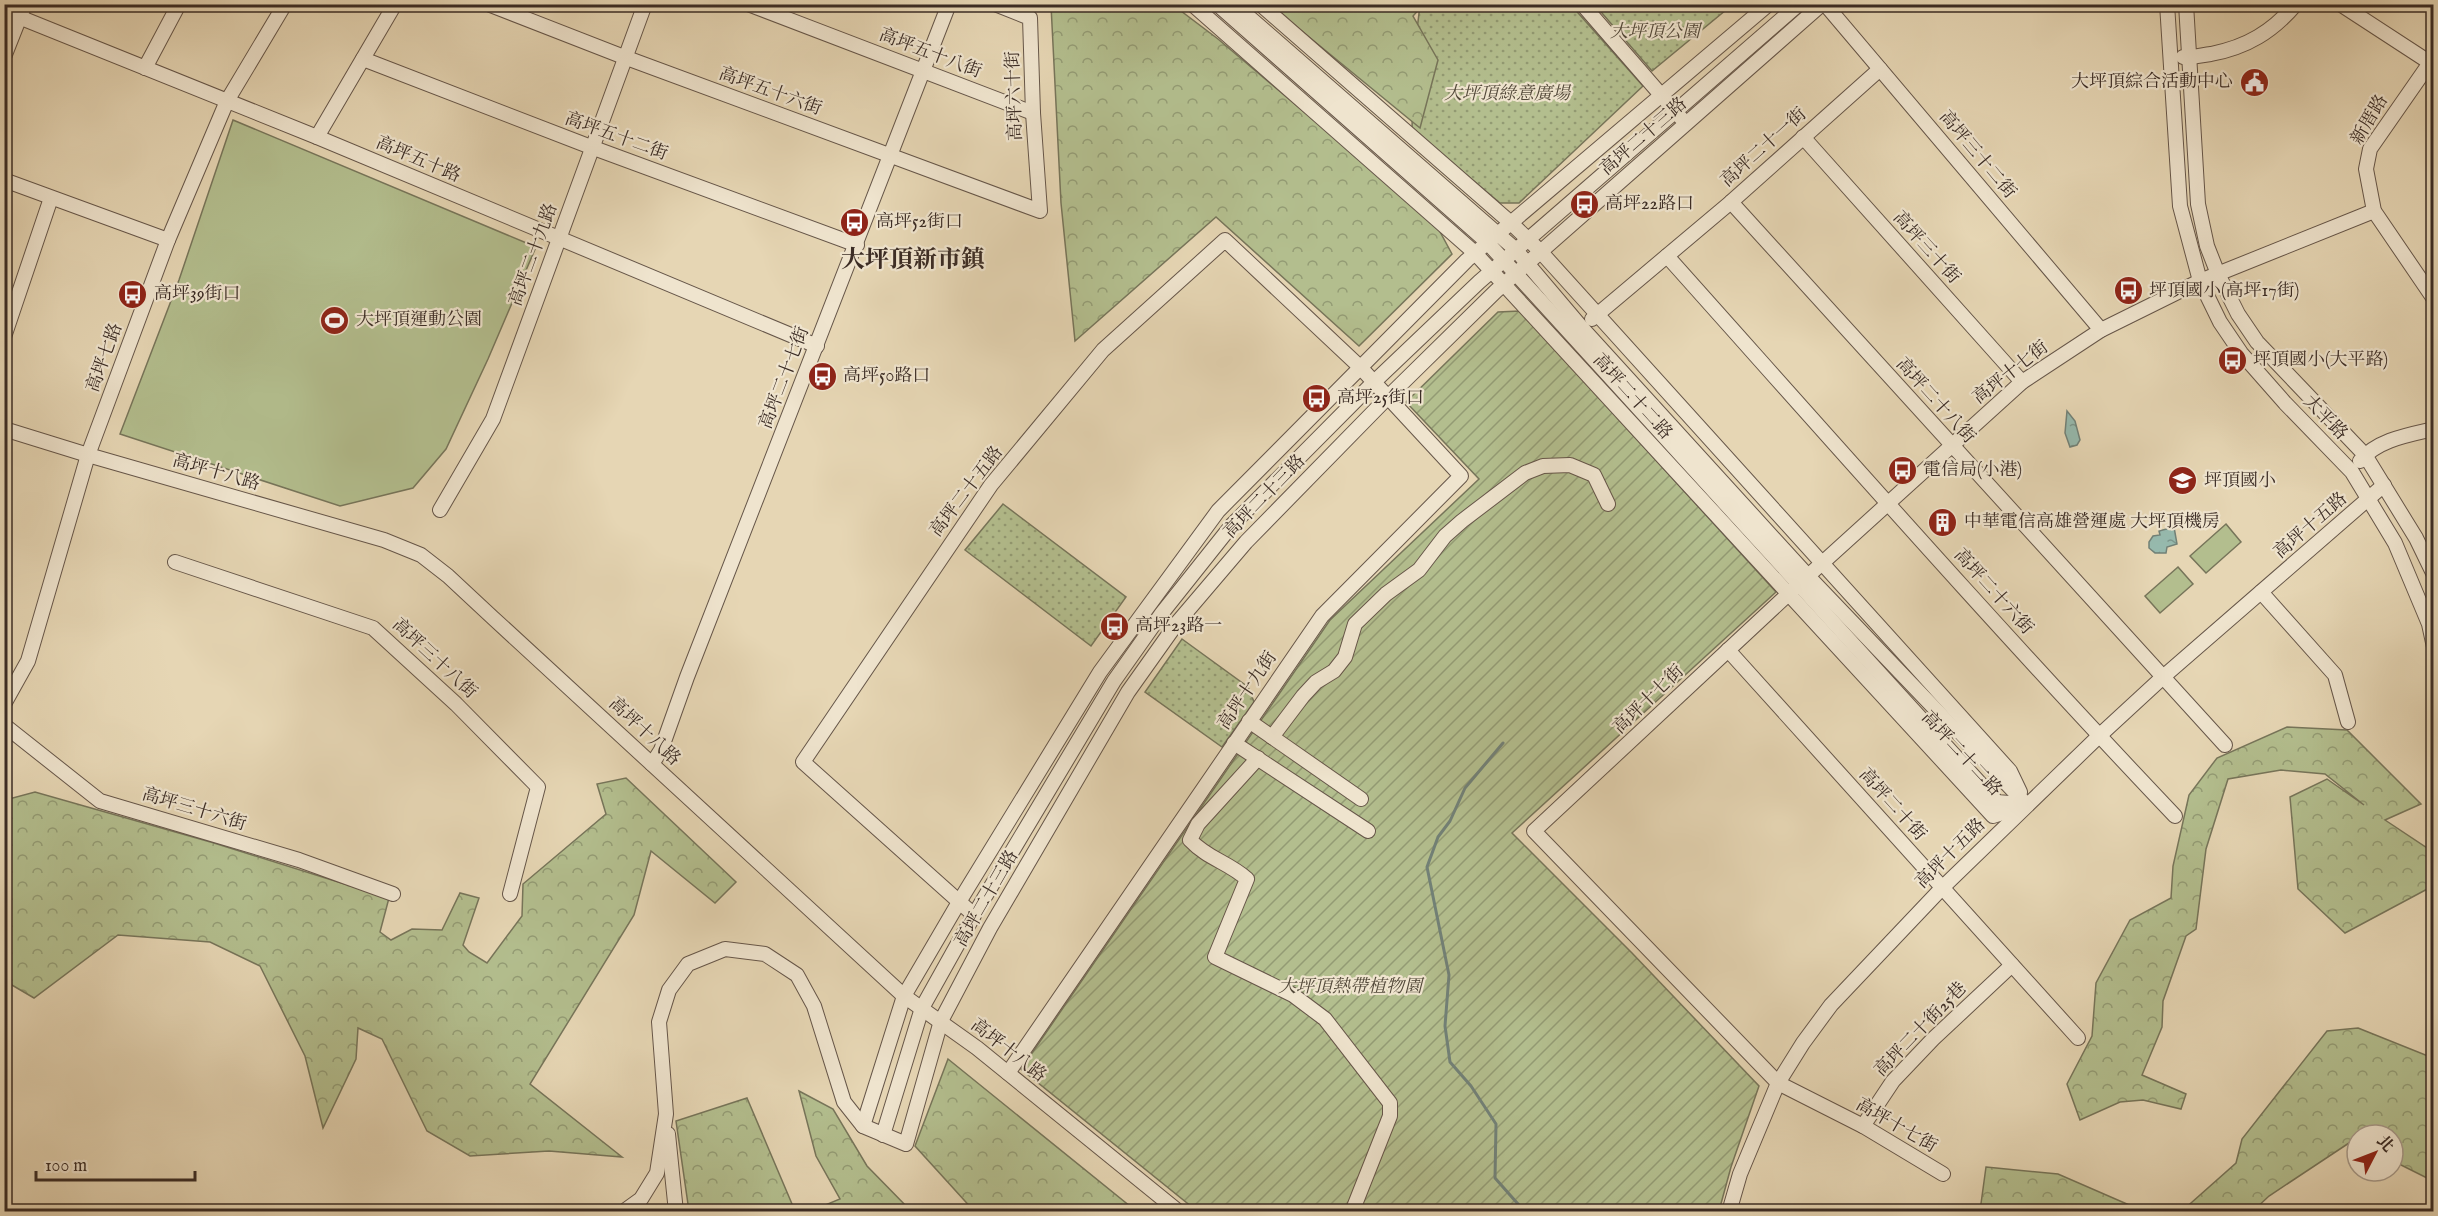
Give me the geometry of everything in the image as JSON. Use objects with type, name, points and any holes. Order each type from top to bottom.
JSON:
[{"type":"street","points":[[145,68],[179,4]]},
{"type":"street","name":"高坪七路","points":[[4,704],[28,661],[88,455],[168,240],[227,101],[285,4]]},
{"type":"street","points":[[317,137],[395,4]]},
{"type":"street","name":"高坪五十六街","points":[[488,4],[624,57],[1040,211]]},
{"type":"street","name":"高坪二十九路","points":[[440,510],[493,419],[645,4]]},
{"type":"street","name":"高坪五十八街","points":[[748,4],[1033,112]]},
{"type":"street","name":"高坪二十七街","points":[[652,764],[661,750],[687,677],[949,4]]},
{"type":"street","name":"高坪六十街","points":[[994,4],[1030,18],[1033,112],[1040,211]]},
{"type":"street","name":"高坪二十二路","points":[[1192,4],[1475,254],[1504,284],[1572,337],[1798,585],[2027,805]]},
{"type":"street","name":"高坪二十二路","points":[[1217,4],[1487,243],[1516,273],[1798,585],[1993,816],[2027,805]]},
{"type":"street","name":"高坪二十二路","points":[[1234,4],[1515,249],[1528,262],[1572,337]]},
{"type":"street","name":"高坪二十二路","points":[[1260,4],[1511,223],[1540,251],[2010,771],[2027,805]]},
{"type":"street","points":[[1582,4],[1687,124]]},
{"type":"street","name":"高坪二十三路","points":[[863,1126],[904,996],[1100,672],[1211,520],[1360,367],[1475,254],[1769,4]]},
{"type":"street","name":"高坪二十三路","points":[[1799,4],[1491,271],[1374,382],[1232,525],[1162,613],[1114,681],[974,915],[922,1008],[883,1135],[906,1144],[941,1021],[990,928],[1128,692],[1177,622],[1246,542],[1388,397],[1504,284],[1824,4]]},
{"type":"street","name":"高坪三十二街","points":[[1824,4],[2101,330]]},
{"type":"street","name":"大平路","points":[[2167,4],[2180,206],[2200,281],[2220,322],[2241,352],[2285,403],[2352,472],[2395,543],[2429,624],[2433,647]]},
{"type":"street","name":"大平路","points":[[2186,4],[2198,204],[2207,246],[2218,274],[2238,314],[2257,342],[2365,455],[2416,538],[2433,575]]},
{"type":"street","points":[[2171,56],[2189,58],[2229,51],[2247,44],[2264,35],[2296,4]]},
{"type":"street","points":[[2340,4],[2431,60]]},
{"type":"street","name":"高坪五十路","points":[[4,11],[23,11],[145,68],[317,137],[817,346]]},
{"type":"street","points":[[4,57],[23,11]]},
{"type":"street","name":"高坪五十二街","points":[[363,59],[591,147],[857,244]]},
{"type":"street","name":"新厝路","points":[[2431,60],[2370,149],[2366,169],[2374,211],[2433,299]]},
{"type":"street","name":"高坪二十一街","points":[[1572,337],[1731,202],[1880,69]]},
{"type":"street","name":"高坪三十街","points":[[1803,137],[2022,382]]},
{"type":"street","points":[[4,180],[168,240]]},
{"type":"street","points":[[4,338],[51,198]]},
{"type":"street","name":"高坪二十八街","points":[[1731,202],[2225,745]]},
{"type":"street","points":[[2218,274],[2374,211]]},
{"type":"street","name":"高坪二十五路","points":[[974,915],[803,762],[991,485],[1103,350],[1225,240],[1360,367]]},
{"type":"street","name":"高坪二十六街","points":[[1667,256],[2099,736],[2175,816]]},
{"type":"street","name":"高坪十七街","points":[[1943,1174],[1863,1126],[1778,1083],[1534,831],[1798,585],[2022,382],[2101,330],[2218,274]]},
{"type":"street","name":"高坪十九街","points":[[1008,1073],[1322,616],[1461,476],[1360,367]]},
{"type":"street","name":"高坪十八路","points":[[4,429],[384,540],[421,555],[455,583],[904,996],[941,1021],[1008,1073],[1179,1212]]},
{"type":"street","points":[[2352,472],[2365,455],[2384,443],[2433,429]]},
{"type":"street","points":[[1272,737],[1316,682],[1334,672],[1345,657],[1355,624],[1370,608],[1419,570],[1446,536],[1525,473],[1543,466],[1570,465],[1594,475],[1608,504]]},
{"type":"street","name":"高坪十五路","points":[[1729,1212],[1740,1174],[1778,1083],[1830,1005],[1942,888],[2099,736],[2163,677],[2384,485]]},
{"type":"street","name":"高坪三十八街","points":[[176,562],[373,628],[456,704],[538,787],[510,894]]},
{"type":"street","points":[[2261,592],[2335,675],[2348,722]]},
{"type":"street","name":"高坪二十街","points":[[1728,650],[2078,1038]]},
{"type":"street","points":[[1250,721],[1361,799]]},
{"type":"street","name":"高坪三十六街","points":[[4,725],[100,801],[299,860],[393,894]]},
{"type":"street","points":[[1234,743],[1368,831]]},
{"type":"street","points":[[1258,758],[1198,824],[1191,840],[1202,853],[1234,867],[1247,879],[1215,957],[1293,995],[1325,1019],[1390,1103],[1390,1116],[1352,1212]]},
{"type":"street","points":[[676,1212],[659,1022],[669,990],[688,964],[725,949],[765,954],[798,975],[814,1006],[844,1102],[863,1126],[883,1135]]},
{"type":"street","name":"高坪二十街25巷","points":[[1863,1126],[1893,1081],[1933,1039],[2012,965]]},
{"type":"street","points":[[623,1212],[641,1198],[657,1173],[666,1114]]},
{"type":"green space","points":[[1051,5],[1173,5],[1218,39],[1399,192],[1439,230],[1452,254],[1359,346],[1216,217],[1075,341],[1061,203]]},
{"type":"green space","points":[[1270,5],[1423,5],[1413,16],[1438,60],[1420,128]]},
{"type":"green space","name":"大坪頂綠意廣場","points":[[1420,5],[1571,5],[1643,86],[1519,203],[1500,203],[1412,129],[1414,55]]},
{"type":"green space","name":"大坪頂公園","points":[[1595,5],[1732,5],[1652,71]]},
{"type":"green space","name":"大坪頂運動公園","points":[[233,120],[536,247],[446,449],[413,488],[340,506],[120,434],[179,280]]},
{"type":"green space","name":"大坪頂熱帶植物園","points":[[1520,311],[1776,592],[1512,833],[1632,953],[1759,1086],[1731,1167],[1719,1211],[1197,1211],[1021,1069],[1330,620],[1479,479],[1406,402],[1498,312]]},
{"type":"green space","points":[[1003,504],[1126,597],[1091,646],[965,550]]},
{"type":"green space","points":[[2226,524],[2241,542],[2206,573],[2190,556]]},
{"type":"green space","points":[[2178,567],[2193,584],[2160,613],[2145,596]]},
{"type":"green space","points":[[1182,639],[1248,687],[1254,702],[1222,747],[1145,692]]},
{"type":"green space","points":[[2287,727],[2347,730],[2421,804],[2385,820],[2433,852],[2433,886],[2345,933],[2298,889],[2290,797],[2327,779],[2364,805],[2325,774],[2281,770],[2228,779],[2206,849],[2196,929],[2186,936],[2163,1001],[2162,1027],[2142,1075],[2186,1094],[2181,1109],[2143,1100],[2120,1102],[2080,1120],[2067,1084],[2092,1036],[2096,983],[2130,920],[2171,898],[2173,866],[2189,795],[2217,758]]},
{"type":"green space","points":[[626,778],[736,882],[715,903],[651,851],[634,915],[530,1084],[622,1157],[549,1151],[470,1156],[427,1131],[382,1039],[358,1028],[356,1059],[323,1128],[305,1056],[260,966],[210,942],[118,935],[34,998],[5,981],[5,800],[35,792],[214,843],[389,898],[380,932],[391,940],[412,929],[442,930],[460,893],[479,898],[463,945],[469,952],[487,963],[522,916],[523,884],[606,814],[597,784]]},
{"type":"green space","points":[[2358,1028],[2433,1058],[2433,1181],[2405,1167],[2405,1123],[2345,1123],[2345,1146],[2269,1196],[2253,1211],[2182,1211],[2236,1163],[2242,1139],[2327,1031]]},
{"type":"green space","points":[[948,1059],[1136,1211],[974,1211],[915,1146]]},
{"type":"green space","points":[[799,1091],[833,1109],[867,1166],[911,1211],[811,1211],[840,1199],[816,1156]]},
{"type":"green space","points":[[747,1098],[795,1211],[689,1211],[676,1121]]},
{"type":"green space","points":[[1986,1167],[2058,1174],[2143,1211],[1980,1211]]},
{"type":"water","points":[[2067,411],[2075,421],[2080,440],[2077,445],[2070,447],[2065,433]]},
{"type":"water","points":[[2174,527],[2177,544],[2167,547],[2166,553],[2155,553],[2149,548],[2149,542],[2153,536],[2160,535],[2159,531]]},
{"type":"waterway","points":[[1503,743],[1465,788],[1450,821],[1438,837],[1427,867],[1449,975],[1445,1026],[1450,1062],[1471,1086],[1496,1124],[1495,1178],[1525,1212]]},
{"type":"place","name":"大坪頂綜合活動中心","points":[[2254,82]]},
{"type":"place","name":"高坪22路口","points":[[1584,204]]},
{"type":"place","name":"高坪52街口","points":[[855,222]]},
{"type":"place","name":"坪頂國小(高坪17街)","points":[[2128,291]]},
{"type":"place","name":"高坪39街口","points":[[133,294]]},
{"type":"place","name":"大坪頂運動公園","points":[[335,320]]},
{"type":"place","name":"坪頂國小(大平路)","points":[[2232,360]]},
{"type":"place","name":"高坪50路口","points":[[822,376]]},
{"type":"place","name":"高坪25街口","points":[[1316,398]]},
{"type":"place","name":"電信局(小港)","points":[[1902,470]]},
{"type":"place","name":"坪頂國小","points":[[2183,481]]},
{"type":"place","name":"中華電信高雄營運處 大坪頂機房","points":[[1943,522]]},
{"type":"place","name":"高坪23路一","points":[[1114,626]]},
{"type":"district","name":"大坪頂新市鎮","points":[[913,260]]}]
